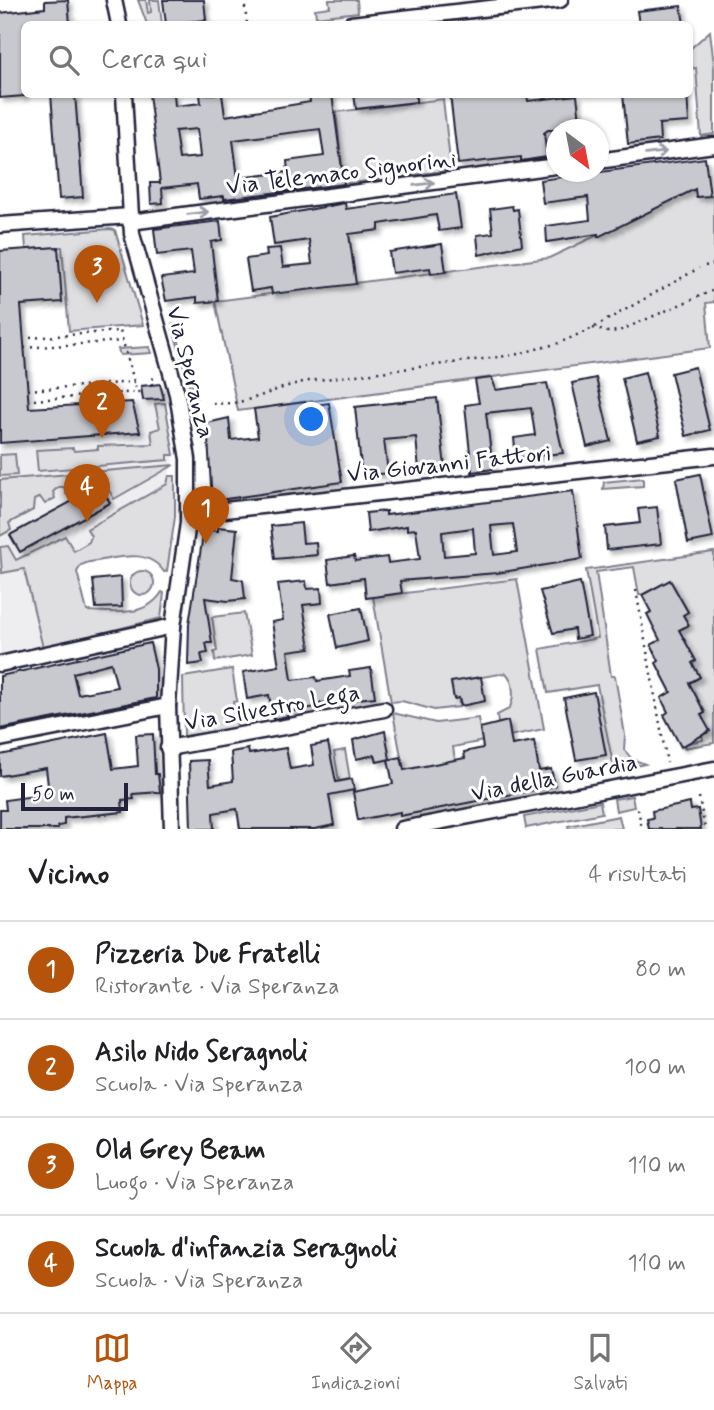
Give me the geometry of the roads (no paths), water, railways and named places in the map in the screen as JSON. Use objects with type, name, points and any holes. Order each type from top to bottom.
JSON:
[{"type":"street","points":[[377,21],[559,0]]},
{"type":"street","name":"Via Speranza","points":[[124,98],[130,219],[184,426],[189,514],[173,626],[168,706],[172,829]]},
{"type":"street","points":[[609,159],[714,145]]},
{"type":"street","name":"Via Telemaco Signorini","points":[[0,225],[130,219],[546,167]]},
{"type":"street","name":"Via Giovanni Fattori","points":[[189,514],[714,456]]},
{"type":"street","points":[[0,664],[173,626]]},
{"type":"street","points":[[0,739],[168,706]]},
{"type":"street","name":"Via Silvestro Lega","points":[[169,748],[384,709]]},
{"type":"street","name":"Via della Guardia","points":[[402,829],[714,769]]},
{"type":"place","name":"Old Grey Beam","points":[[97,303]]},
{"type":"place","name":"Asilo Nido Seragnoli","points":[[102,438]]},
{"type":"place","name":"Scuola d'infanzia Seragnoli","points":[[87,522]]},
{"type":"place","name":"Pizzeria Due Fratelli","points":[[206,544]]}]
